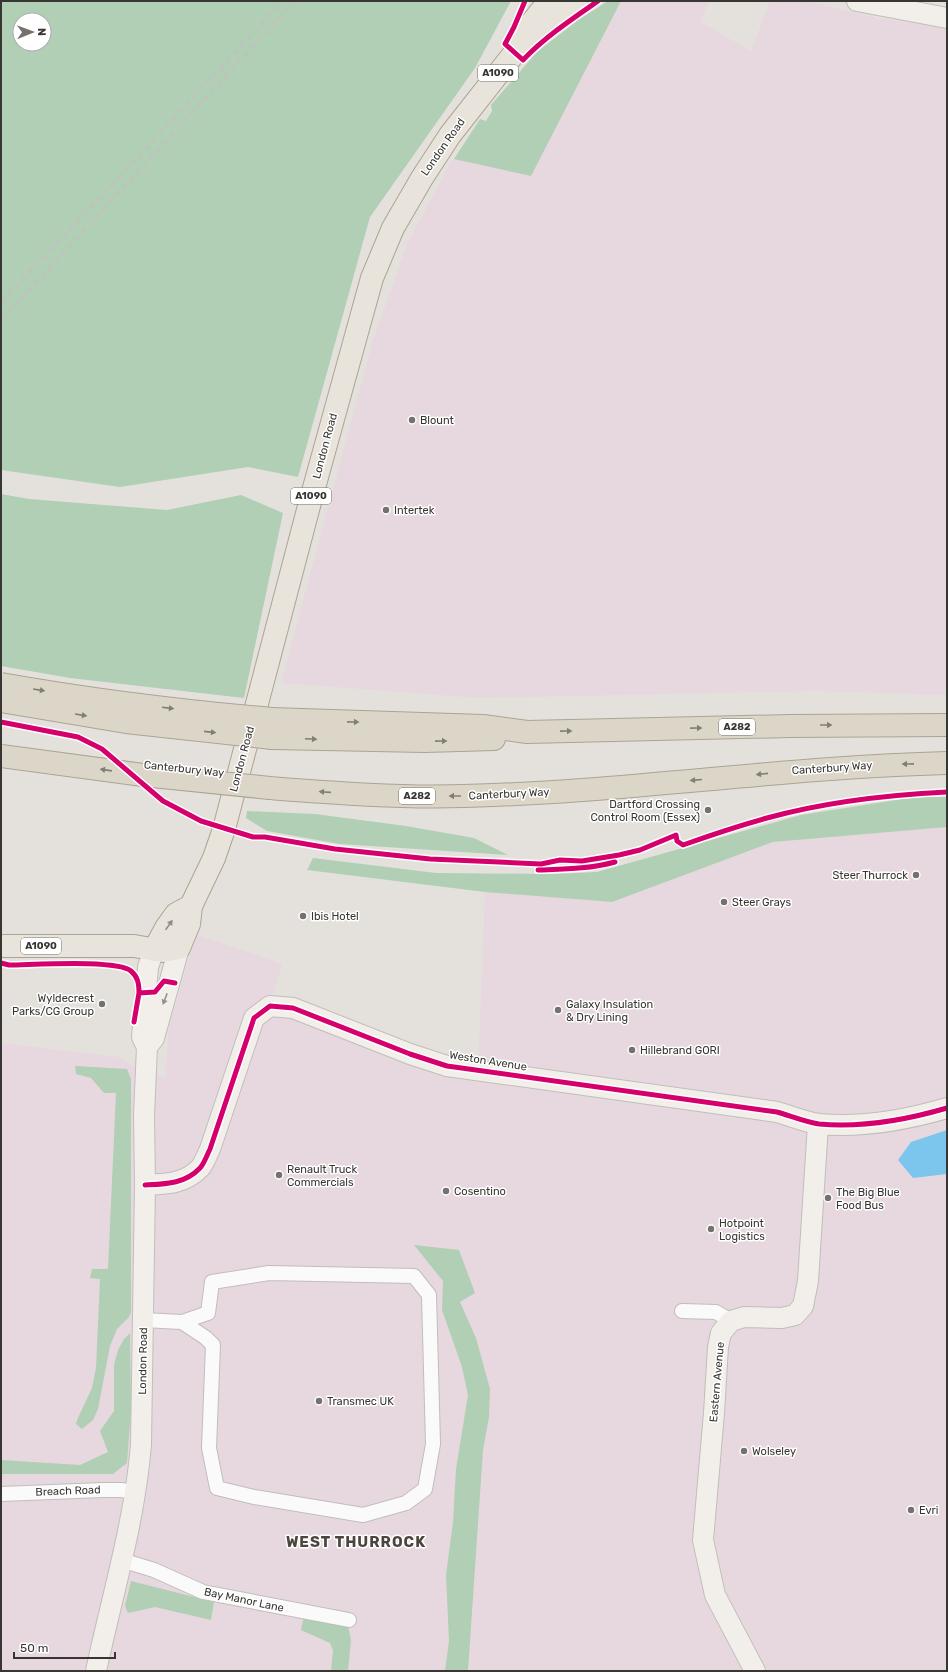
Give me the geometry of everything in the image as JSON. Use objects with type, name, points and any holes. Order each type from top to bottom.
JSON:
[{"type":"highway","name":"A282","points":[[1,684],[128,704],[208,713],[272,728]]},
{"type":"highway","name":"A282","points":[[1,701],[126,722],[272,728],[483,726],[527,732],[790,726],[947,725]]},
{"type":"highway","name":"Canterbury Way","points":[[1,756],[143,775],[270,788],[390,796],[464,796],[572,790],[790,771],[899,764],[947,763]]},
{"type":"main road","name":"London Road","points":[[179,948],[189,924],[191,906],[214,858],[224,829],[308,506],[372,278],[393,228],[422,178],[450,135],[523,42],[526,30],[549,1]]},
{"type":"main road","name":"London Road","points":[[523,42],[536,37],[577,1]]},
{"type":"main road","name":"London Road","points":[[154,950],[166,928],[176,914],[191,906]]},
{"type":"main road","name":"A1090","points":[[1,946],[134,946],[163,951],[179,948]]},
{"type":"street","points":[[856,1],[947,18]]},
{"type":"street","name":"London Road","points":[[147,1047],[154,1038],[179,948]]},
{"type":"street","name":"London Road","points":[[96,1671],[135,1492],[141,1444],[145,1185],[144,1115],[147,1047],[142,1038],[148,967],[154,950]]},
{"type":"street","name":"Weston Avenue","points":[[145,1185],[165,1184],[184,1180],[201,1168],[210,1149],[254,1018],[270,1006],[293,1008],[410,1054],[447,1066],[778,1112],[818,1124],[858,1125],[916,1117],[947,1108]]},
{"type":"street","points":[[682,1311],[716,1312],[731,1321],[744,1317],[782,1318],[795,1315],[803,1306],[808,1281],[818,1124]]},
{"type":"street","points":[[143,1320],[182,1322],[208,1313],[212,1282],[269,1273],[414,1276],[429,1295],[433,1444],[425,1489],[406,1503],[363,1515],[254,1497],[217,1488],[209,1448],[213,1345],[206,1338],[182,1322]]},
{"type":"street","name":"Eastern Avenue","points":[[731,1321],[721,1333],[718,1346],[703,1540],[716,1595],[755,1671]]},
{"type":"street","name":"Breach Road","points":[[1,1494],[103,1490],[135,1492]]},
{"type":"street","name":"Bay Manor Lane","points":[[121,1560],[154,1570],[203,1592],[349,1620]]},
{"type":"shaded area","points":[[621,1],[709,1],[700,22],[751,51],[770,1],[806,1],[876,18],[947,27],[947,695],[816,691],[479,698],[281,683],[373,340],[408,242],[451,162],[617,9]]},
{"type":"shaded area","points":[[947,827],[947,1671],[1,1671],[1,1043],[119,1057],[146,1074],[165,1077],[169,1027],[188,960],[198,935],[282,964],[270,1005],[478,1070],[485,892],[612,902],[773,842]]},
{"type":"green space","points":[[1,1],[511,1],[475,68],[370,217],[298,477],[248,467],[120,487],[1,470]]},
{"type":"green space","points":[[608,1],[621,1],[531,176],[454,159],[480,119],[486,121],[492,111],[491,105],[537,52],[577,21]]},
{"type":"green space","points":[[1,494],[29,499],[167,510],[241,495],[283,513],[244,698],[70,678],[1,666]]},
{"type":"green space","points":[[915,797],[947,797],[947,827],[773,842],[612,902],[485,892],[307,870],[313,858],[436,873],[554,874],[597,872],[801,815]]},
{"type":"green space","points":[[247,811],[315,814],[406,826],[474,838],[508,855],[340,844],[267,831],[246,818]]},
{"type":"green space","points":[[75,1066],[127,1069],[131,1079],[131,1312],[129,1317],[117,1329],[110,1346],[98,1409],[93,1420],[82,1429],[76,1424],[92,1388],[96,1368],[100,1279],[90,1278],[92,1269],[108,1269],[116,1093],[104,1093],[91,1078],[76,1074]]},
{"type":"green space","points":[[414,1245],[459,1250],[475,1293],[460,1302],[476,1338],[490,1389],[489,1417],[483,1450],[468,1671],[445,1671],[449,1641],[446,1575],[453,1522],[456,1469],[468,1395],[462,1367],[442,1310],[443,1281]]},
{"type":"green space","points":[[130,1333],[131,1410],[127,1463],[113,1474],[1,1474],[1,1460],[80,1465],[108,1452],[100,1431],[114,1411],[114,1365],[118,1350],[124,1339]]},
{"type":"green space","points":[[131,1581],[214,1602],[211,1620],[155,1607],[128,1613],[125,1606]]},
{"type":"green space","points":[[304,1616],[348,1626],[351,1640],[348,1671],[331,1671],[333,1650],[330,1643],[301,1630]]},
{"type":"water","points":[[947,1130],[947,1174],[913,1178],[898,1160],[911,1142]]},
{"type":"railway","points":[[1,302],[283,1]]},
{"type":"railway","points":[[1,321],[295,1]]},
{"type":"cycle path","points":[[525,1],[505,44],[523,60],[550,36],[598,1]]},
{"type":"cycle path","points":[[1,722],[78,737],[102,749],[163,801],[201,821],[253,837],[265,837],[335,849],[430,859],[541,864],[560,860],[582,861],[640,850],[676,835],[677,841],[683,845],[756,821],[789,812],[879,797],[947,792]]},
{"type":"cycle path","points":[[538,870],[587,867],[615,862]]},
{"type":"cycle path","points":[[1,963],[9,965],[92,964],[123,967],[131,971],[137,978],[139,993]]},
{"type":"cycle path","points":[[134,1022],[139,993],[155,992],[164,981],[175,983]]},
{"type":"cycle path","points":[[145,1185],[181,1180],[194,1173],[204,1162],[210,1149],[254,1018],[270,1006],[293,1008],[410,1054],[447,1066],[777,1112],[819,1124],[868,1124],[916,1116],[947,1108]]},
{"type":"place","name":"Blount","points":[[412,420]]},
{"type":"place","name":"Intertek","points":[[386,510]]},
{"type":"place","name":"Dartford Crossing Control Room (Essex)","points":[[708,810]]},
{"type":"place","name":"Steer Thurrock","points":[[916,875]]},
{"type":"place","name":"Steer Grays","points":[[724,902]]},
{"type":"place","name":"Ibis Hotel","points":[[303,916]]},
{"type":"place","name":"Wyldecrest Parks/CG Group","points":[[102,1004]]},
{"type":"place","name":"Galaxy Insulation & Dry Lining","points":[[558,1010]]},
{"type":"place","name":"Hillebrand GORI","points":[[632,1050]]},
{"type":"place","name":"Renault Truck Commercials","points":[[279,1175]]},
{"type":"place","name":"Cosentino","points":[[446,1191]]},
{"type":"place","name":"The Big Blue Food Bus","points":[[828,1198]]},
{"type":"place","name":"Hotpoint Logistics","points":[[711,1229]]},
{"type":"place","name":"Transmec UK","points":[[319,1401]]},
{"type":"place","name":"Wolseley","points":[[744,1451]]},
{"type":"place","name":"Evri","points":[[911,1510]]},
{"type":"district","name":"WEST THURROCK","points":[[356,1542]]}]
